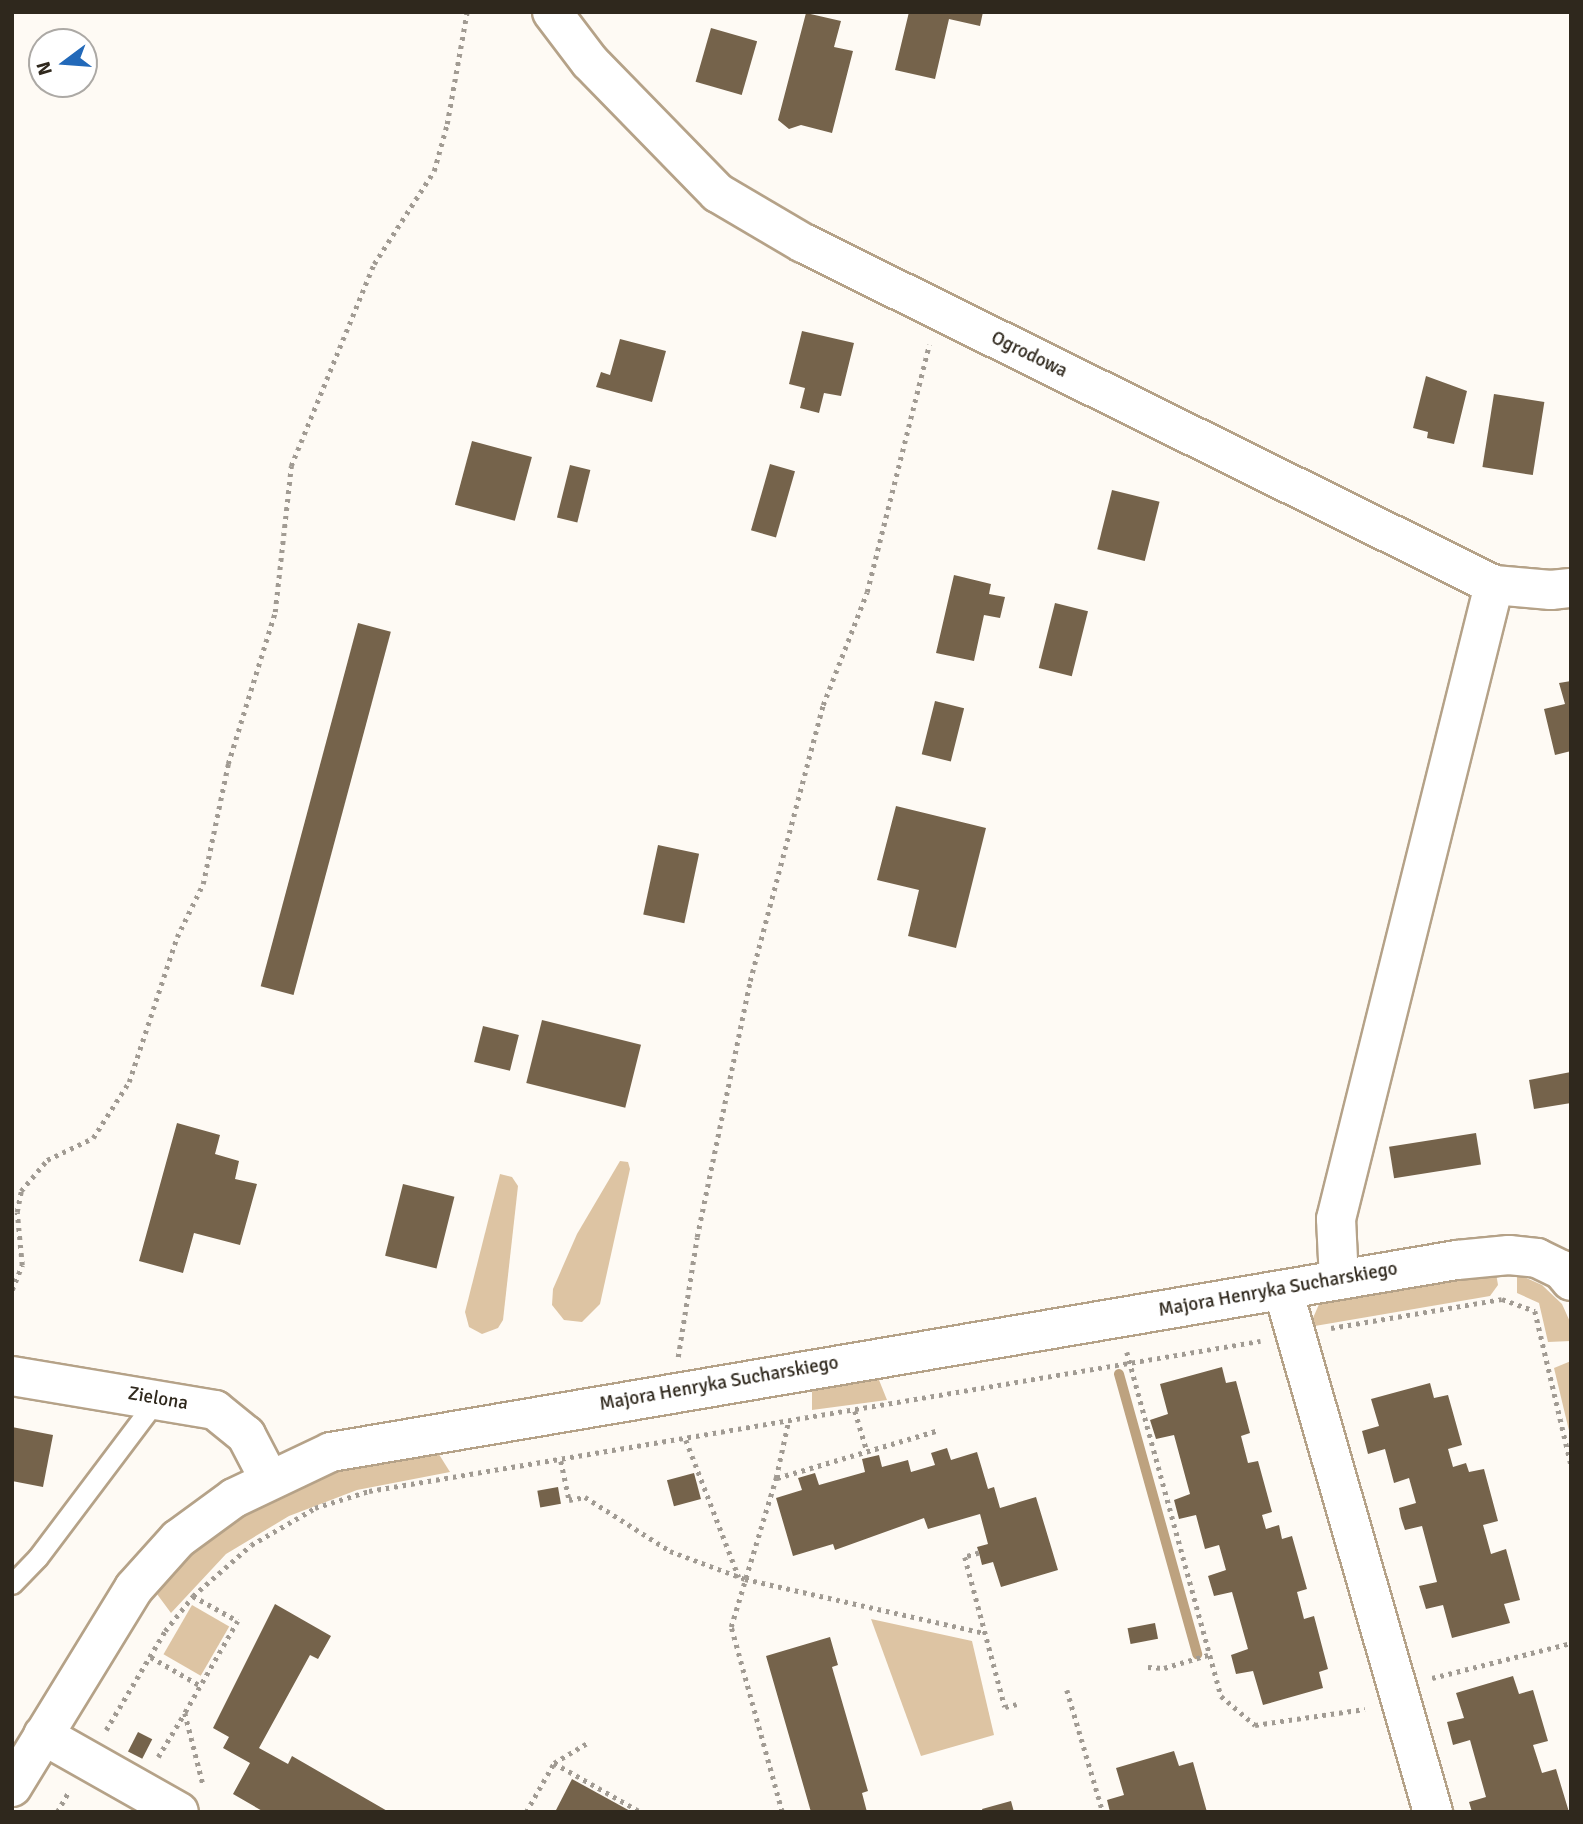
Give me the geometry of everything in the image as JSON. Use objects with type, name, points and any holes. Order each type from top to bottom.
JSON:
[{"type":"street","name":"Ogrodowa","points":[[552,12],[590,62],[718,193],[803,243],[1493,585],[1551,590],[1571,588]]},
{"type":"street","points":[[1339,1280],[1336,1219],[1493,585]]},
{"type":"street","name":"Majora Henryka Sucharskiego","points":[[12,1787],[134,1588],[177,1539],[269,1479],[304,1461],[358,1445],[1339,1280],[1509,1255],[1537,1258],[1562,1270],[1571,1281]]},
{"type":"street","points":[[1283,1290],[1433,1812]]},
{"type":"street","name":"Zielona","points":[[12,1376],[158,1398],[226,1416],[246,1435],[269,1479]]},
{"type":"street","points":[[43,1735],[87,1760],[191,1799]]},
{"type":"lane","points":[[12,1584],[38,1557],[158,1398]]},
{"type":"path","points":[[12,1290],[22,1265],[17,1212],[21,1191],[47,1160],[93,1138],[129,1082],[177,937],[203,884],[228,764],[275,612],[291,466],[374,264],[434,171],[447,124],[467,12]]},
{"type":"path","points":[[673,1393],[696,1237],[750,981],[823,705],[867,592],[938,311]]},
{"type":"path","points":[[57,1812],[151,1657],[193,1596],[251,1545],[315,1508],[369,1491],[788,1423],[1502,1299],[1535,1311],[1571,1464]]},
{"type":"path","points":[[1123,1316],[1129,1363],[1220,1696],[1255,1725],[1401,1695],[1571,1643]]},
{"type":"path","points":[[855,1411],[867,1451]]},
{"type":"path","points":[[782,1812],[731,1627],[742,1578],[776,1478],[788,1423]]},
{"type":"path","points":[[776,1478],[939,1430]]},
{"type":"path","points":[[686,1440],[742,1578]]},
{"type":"path","points":[[561,1461],[569,1500],[585,1497],[670,1551],[742,1578],[985,1633]]},
{"type":"path","points":[[979,1553],[965,1557],[1005,1707],[1017,1704]]},
{"type":"path","points":[[191,1799],[185,1713],[238,1621],[193,1596]]},
{"type":"path","points":[[1148,1667],[1208,1656]]},
{"type":"path","points":[[151,1657],[201,1686]]},
{"type":"path","points":[[1067,1689],[1103,1812]]},
{"type":"path","points":[[526,1812],[554,1763],[587,1743]]},
{"type":"path","points":[[554,1763],[641,1812]]},
{"type":"shaded area","points":[[620,1161],[628,1162],[630,1169],[600,1304],[582,1322],[564,1320],[552,1305],[553,1289],[577,1234]]},
{"type":"shaded area","points":[[500,1174],[512,1177],[518,1186],[503,1320],[498,1328],[482,1334],[469,1327],[465,1312]]},
{"type":"shaded area","points":[[1496,1273],[1498,1285],[1490,1296],[1309,1327],[1320,1302]]},
{"type":"shaded area","points":[[1517,1274],[1542,1285],[1562,1304],[1571,1324],[1571,1341],[1548,1342],[1539,1303],[1517,1293]]},
{"type":"shaded area","points":[[1571,1361],[1571,1439],[1554,1368]]},
{"type":"shaded area","points":[[877,1375],[887,1400],[812,1410],[812,1385]]},
{"type":"shaded area","points":[[435,1448],[450,1472],[357,1490],[289,1516],[226,1554],[171,1613],[154,1590],[192,1552],[242,1513],[332,1470]]},
{"type":"shaded area","points":[[192,1605],[229,1626],[201,1676],[164,1654]]},
{"type":"shaded area","points":[[871,1619],[972,1641],[994,1735],[921,1756]]},
{"type":"building","points":[[909,12],[983,12],[980,26],[949,19],[935,79],[895,70]]},
{"type":"building","points":[[806,13],[841,21],[834,47],[853,51],[832,133],[801,125],[789,129],[778,120]]},
{"type":"building","points":[[711,28],[757,41],[742,95],[696,82]]},
{"type":"building","points":[[802,331],[854,343],[841,396],[824,393],[819,413],[800,408],[805,388],[789,384]]},
{"type":"building","points":[[620,339],[666,351],[652,402],[596,387],[601,372],[610,375]]},
{"type":"building","points":[[1426,376],[1467,391],[1454,444],[1427,438],[1428,432],[1413,428]]},
{"type":"building","points":[[1494,394],[1544,402],[1533,475],[1482,467]]},
{"type":"building","points":[[472,441],[532,457],[515,521],[455,505]]},
{"type":"building","points":[[770,464],[795,471],[776,537],[751,530]]},
{"type":"building","points":[[570,465],[590,470],[577,522],[557,517]]},
{"type":"building","points":[[1112,490],[1160,502],[1145,561],[1097,549]]},
{"type":"building","points":[[954,575],[991,584],[989,594],[1005,597],[1000,618],[984,615],[974,661],[936,653]]},
{"type":"building","points":[[1055,603],[1088,611],[1072,676],[1039,668]]},
{"type":"building","points":[[358,623],[391,632],[294,995],[261,986]]},
{"type":"building","points":[[1571,681],[1571,751],[1555,755],[1544,709],[1565,704],[1559,683]]},
{"type":"building","points":[[935,701],[964,708],[951,762],[922,754]]},
{"type":"building","points":[[896,806],[986,828],[956,948],[908,936],[919,890],[877,880]]},
{"type":"building","points":[[658,845],[699,854],[684,923],[643,914]]},
{"type":"building","points":[[542,1020],[641,1045],[625,1108],[526,1083]]},
{"type":"building","points":[[483,1026],[519,1035],[510,1071],[474,1062]]},
{"type":"building","points":[[1571,1072],[1571,1103],[1534,1109],[1529,1080]]},
{"type":"building","points":[[177,1123],[220,1135],[215,1154],[239,1161],[235,1179],[257,1184],[240,1245],[194,1233],[183,1273],[139,1261]]},
{"type":"building","points":[[1476,1133],[1481,1165],[1394,1178],[1389,1147]]},
{"type":"building","points":[[403,1184],[454,1197],[437,1269],[385,1256]]},
{"type":"building","points":[[1222,1367],[1226,1383],[1236,1381],[1250,1433],[1241,1436],[1248,1463],[1258,1461],[1272,1512],[1262,1515],[1266,1529],[1279,1525],[1282,1539],[1292,1536],[1307,1589],[1297,1592],[1304,1619],[1314,1616],[1328,1669],[1319,1672],[1323,1688],[1263,1705],[1253,1671],[1236,1674],[1231,1655],[1248,1649],[1232,1592],[1214,1596],[1208,1576],[1226,1570],[1219,1545],[1205,1549],[1196,1515],[1179,1519],[1174,1500],[1190,1494],[1174,1435],[1156,1439],[1150,1420],[1168,1414],[1160,1384]]},
{"type":"building","points":[[1430,1383],[1434,1398],[1448,1395],[1462,1445],[1448,1449],[1453,1467],[1466,1463],[1469,1472],[1484,1469],[1498,1521],[1483,1525],[1491,1554],[1506,1549],[1520,1600],[1504,1604],[1510,1623],[1452,1638],[1443,1605],[1426,1609],[1419,1586],[1437,1582],[1422,1526],[1405,1530],[1401,1518],[1399,1508],[1416,1503],[1409,1478],[1394,1483],[1385,1449],[1368,1454],[1362,1431],[1379,1426],[1371,1399]]},
{"type":"building","points":[[12,1427],[53,1435],[43,1487],[12,1481]]},
{"type":"building","points":[[947,1448],[951,1460],[977,1452],[988,1489],[994,1487],[1000,1508],[1036,1497],[1058,1570],[1001,1587],[993,1562],[982,1565],[977,1547],[988,1544],[980,1514],[928,1529],[924,1518],[835,1550],[833,1544],[793,1556],[776,1498],[802,1490],[798,1478],[815,1473],[819,1485],[865,1472],[862,1459],[879,1455],[882,1467],[908,1460],[911,1472],[935,1465],[931,1453]]},
{"type":"building","points":[[694,1473],[701,1499],[674,1506],[667,1480]]},
{"type":"building","points":[[558,1487],[561,1504],[540,1507],[537,1491]]},
{"type":"building","points":[[275,1604],[331,1636],[318,1659],[310,1655],[259,1748],[288,1764],[292,1756],[389,1812],[264,1812],[233,1794],[250,1763],[223,1748],[229,1737],[213,1728]]},
{"type":"building","points":[[1155,1623],[1158,1639],[1131,1644],[1128,1628]]},
{"type":"building","points":[[830,1637],[838,1665],[832,1667],[868,1791],[862,1793],[867,1812],[811,1812],[766,1656]]},
{"type":"building","points":[[1513,1676],[1519,1694],[1533,1690],[1548,1741],[1533,1745],[1542,1773],[1556,1769],[1569,1812],[1472,1812],[1469,1802],[1486,1797],[1470,1740],[1453,1745],[1447,1722],[1464,1718],[1456,1693]]},
{"type":"building","points":[[138,1732],[152,1739],[142,1759],[128,1752]]},
{"type":"building","points":[[1174,1751],[1179,1766],[1193,1762],[1207,1812],[1110,1812],[1107,1800],[1124,1795],[1116,1768]]},
{"type":"building","points":[[572,1779],[632,1812],[555,1812]]},
{"type":"building","points":[[1011,1801],[1014,1812],[983,1812],[982,1809]]},
{"type":"waterway","points":[[1119,1374],[1197,1654]]}]
